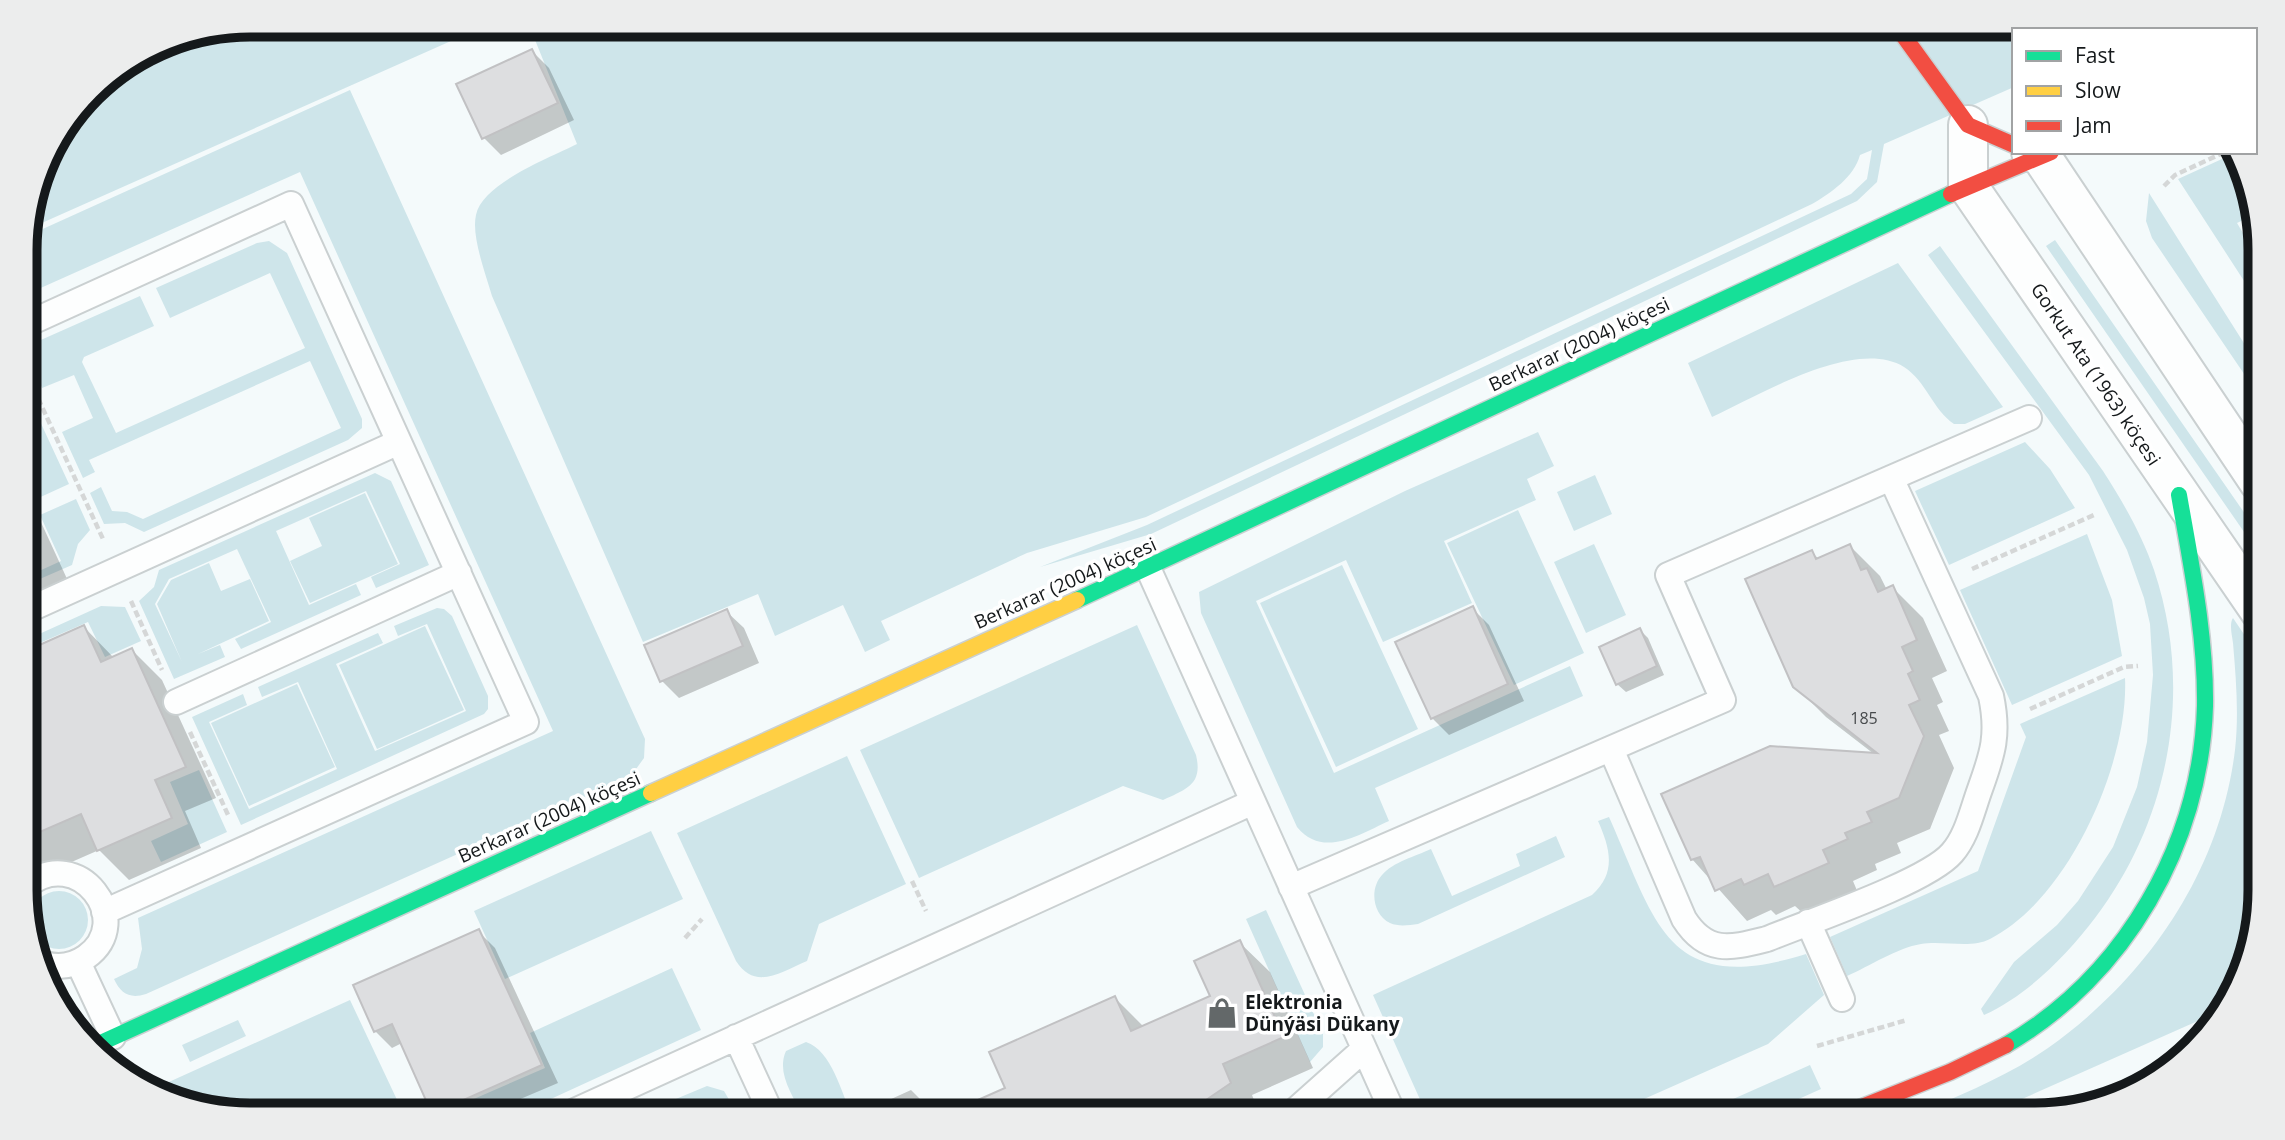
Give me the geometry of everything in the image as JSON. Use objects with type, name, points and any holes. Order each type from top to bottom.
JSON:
[{"type":"street","points":[[1904,37],[1968,125],[2012,142]]},
{"type":"street","points":[[1968,125],[1968,186]]},
{"type":"street","name":"Berkarar (2004) köçesi","points":[[104,1041],[1148,568],[1968,186],[2028,154]]},
{"type":"street","points":[[2036,154],[2248,463]]},
{"type":"street","name":"Gorkut Ata (1963) köçesi","points":[[1968,186],[2248,594]]},
{"type":"street","points":[[1871,1103],[1993,1052],[2051,1017],[2080,993],[2109,961],[2171,863],[2195,792],[2206,719],[2206,658],[2179,495]]},
{"type":"lane","points":[[37,320],[291,204],[526,722],[104,912]]},
{"type":"lane","points":[[1291,887],[1723,700],[1668,575],[2029,418]]},
{"type":"lane","points":[[37,606],[399,442]]},
{"type":"lane","points":[[1611,749],[1684,919],[1703,942],[1720,946],[1740,946],[1767,939],[1926,873],[1953,851],[1964,833],[1992,757],[1997,735],[1996,716],[1991,696],[1891,478]]},
{"type":"lane","points":[[1148,568],[1389,1103]]},
{"type":"lane","points":[[176,702],[458,573]]},
{"type":"lane","points":[[592,1103],[1253,802]]},
{"type":"lane","points":[[37,881],[49,874],[68,874],[93,889],[104,912],[105,925],[99,943],[78,962],[51,965]]},
{"type":"lane","points":[[1808,922],[1842,999]]},
{"type":"lane","points":[[78,962],[104,1041]]},
{"type":"lane","points":[[736,1037],[766,1103]]},
{"type":"lane","points":[[1303,1103],[1364,1049]]},
{"type":"path","points":[[2164,186],[2175,175],[2221,154]]},
{"type":"path","points":[[37,396],[244,849]]},
{"type":"path","points":[[1940,584],[2094,515]]},
{"type":"path","points":[[1996,716],[2016,715],[2124,667],[2138,666]]},
{"type":"path","points":[[685,938],[702,919]]},
{"type":"path","points":[[1817,1046],[1906,1020]]},
{"type":"shaded area","points":[[250,37],[460,37],[39,224],[53,168],[81,120],[120,81],[143,65],[168,53],[195,44]]},
{"type":"shaded area","points":[[534,37],[2012,37],[2012,88],[1884,144],[1877,182],[1857,201],[1151,534],[1040,567],[1147,525],[1851,194],[1867,179],[1872,150],[1860,155],[1847,177],[1812,204],[1146,517],[1027,553],[881,621],[890,640],[865,652],[843,605],[775,636],[758,594],[643,642],[492,296],[476,234],[476,215],[481,203],[491,192],[535,164],[577,144]]},
{"type":"shaded area","points":[[350,90],[645,739],[644,758],[631,776],[146,994],[135,996],[123,992],[114,979],[137,968],[142,949],[138,918],[553,731],[300,172],[37,290],[38,231]]},
{"type":"shaded area","points":[[2226,157],[2237,181],[2245,219],[2237,223],[2247,240],[2248,287],[2178,179]]},
{"type":"shaded area","points":[[2149,193],[2248,350],[2248,380],[2152,238],[2146,221]]},
{"type":"shaded area","points":[[2055,240],[2248,518],[2248,538],[2046,246]]},
{"type":"shaded area","points":[[269,241],[287,253],[362,419],[362,428],[348,440],[144,532],[125,523],[104,524],[90,493],[101,487],[112,511],[127,512],[143,519],[341,428],[310,361],[89,460],[95,472],[83,478],[62,432],[93,418],[74,375],[42,388],[37,376],[37,342],[140,296],[154,326],[84,357],[82,362],[116,433],[305,348],[270,273],[170,318],[156,288],[257,243]]},
{"type":"shaded area","points":[[1940,246],[2103,471],[2125,507],[2154,570],[2166,615],[2172,661],[2173,706],[2168,752],[2157,796],[2141,839],[2121,880],[2095,918],[2059,960],[2016,997],[1984,1015],[1981,1009],[2014,962],[2057,925],[2078,901],[2113,847],[2137,787],[2147,742],[2153,675],[2150,624],[2127,550],[2089,475],[1928,255]]},
{"type":"shaded area","points":[[1898,263],[2003,407],[1965,424],[1954,424],[1904,367],[1884,360],[1860,359],[1808,372],[1712,417],[1688,363]]},
{"type":"shaded area","points":[[37,415],[69,484],[37,499]]},
{"type":"shaded area","points":[[1538,432],[1554,466],[1527,479],[1536,500],[1444,541],[1472,603],[1383,642],[1346,560],[1256,601],[1334,773],[1570,666],[1583,696],[1375,788],[1389,821],[1342,841],[1330,843],[1307,836],[1297,827],[1201,613],[1199,592],[1405,491]]},
{"type":"shaded area","points":[[2025,442],[2050,469],[2075,508],[1949,565],[1915,491]]},
{"type":"shaded area","points":[[375,473],[391,481],[429,565],[376,588],[371,577],[400,564],[366,491],[276,531],[309,605],[356,584],[361,595],[241,649],[235,639],[271,622],[237,549],[169,579],[155,604],[182,662],[157,604],[171,580],[209,563],[221,591],[250,579],[269,621],[198,654],[220,645],[225,657],[174,679],[139,601],[154,587],[159,570]]},
{"type":"shaded area","points":[[1595,475],[1612,514],[1574,531],[1557,492]]},
{"type":"shaded area","points":[[365,493],[398,564],[310,603],[290,561],[322,546],[309,518]]},
{"type":"shaded area","points":[[76,499],[90,530],[78,544],[72,565],[37,580],[37,572],[61,561],[40,515]]},
{"type":"shaded area","points":[[1518,510],[1584,653],[1514,685],[1447,543]]},
{"type":"shaded area","points":[[2087,534],[2112,600],[2122,656],[2012,705],[1960,590]]},
{"type":"shaded area","points":[[1594,544],[1626,615],[1586,633],[1554,562]]},
{"type":"shaded area","points":[[1342,565],[1418,729],[1336,767],[1260,603]]},
{"type":"shaded area","points":[[101,606],[125,607],[141,641],[105,657],[88,622],[37,644],[37,635]]},
{"type":"shaded area","points":[[437,608],[444,609],[452,616],[488,696],[488,709],[484,714],[241,825],[192,717],[243,694],[247,705],[209,722],[249,809],[337,769],[298,682],[262,697],[258,687],[378,633],[383,643],[336,664],[375,751],[466,711],[427,624],[398,636],[394,626]]},
{"type":"shaded area","points":[[2233,618],[2248,640],[2248,890],[2246,918],[2237,959],[2212,1008],[2205,1018],[2013,1103],[1942,1103],[2033,1058],[2084,1020],[2117,989],[2147,955],[2173,918],[2195,879],[2213,838],[2227,795],[2237,723]]},
{"type":"shaded area","points":[[1137,625],[1196,755],[1197,773],[1191,784],[1163,800],[1123,786],[919,878],[860,750]]},
{"type":"shaded area","points":[[425,626],[464,710],[377,749],[339,665]]},
{"type":"shaded area","points":[[2125,678],[2124,712],[2117,749],[2105,787],[2089,825],[2045,893],[2019,920],[1990,939],[1965,944],[1929,943],[1912,946],[1847,976],[1830,937],[1978,871],[2026,737],[2020,724]]},
{"type":"shaded area","points":[[297,684],[335,767],[249,806],[211,723]]},
{"type":"shaded area","points":[[847,756],[906,884],[819,924],[807,961],[778,974],[760,977],[751,975],[736,961],[677,833]]},
{"type":"shaded area","points":[[199,770],[227,832],[161,862],[151,841],[188,824],[170,782]]},
{"type":"shaded area","points":[[1609,817],[1655,918],[1673,941],[1695,958],[1723,966],[1759,965],[1806,954],[1824,995],[1768,1044],[1635,1103],[1422,1103],[1373,995],[1592,895],[1605,878],[1609,860],[1606,841],[1598,821]]},
{"type":"shaded area","points":[[651,831],[683,899],[505,979],[474,911]]},
{"type":"shaded area","points":[[1556,836],[1565,857],[1418,924],[1390,923],[1377,908],[1375,887],[1382,875],[1398,863],[1431,849],[1452,896],[1520,866],[1516,854]]},
{"type":"shaded area","points":[[53,891],[65,891],[80,899],[88,914],[88,926],[80,941],[65,949],[53,949],[44,945],[38,899]]},
{"type":"shaded area","points":[[1266,910],[1323,1034],[1323,1047],[1310,1062],[1246,919]]},
{"type":"shaded area","points":[[672,968],[701,1030],[542,1103],[465,1103],[545,1068],[530,1033]]},
{"type":"shaded area","points":[[350,1000],[399,1103],[222,1101],[195,1096],[163,1085]]},
{"type":"shaded area","points":[[238,1020],[246,1036],[190,1062],[182,1045]]},
{"type":"shaded area","points":[[806,1042],[815,1047],[829,1063],[847,1103],[796,1103],[784,1076],[783,1059],[786,1051]]},
{"type":"shaded area","points":[[1810,1065],[1821,1089],[1790,1103],[1724,1103]]},
{"type":"shaded area","points":[[707,1086],[724,1091],[731,1103],[670,1103]]},
{"type":"building","points":[[532,49],[558,103],[482,139],[456,84]]},
{"type":"building","points":[[1850,544],[1861,570],[1867,568],[1878,592],[1893,585],[1917,640],[1902,647],[1913,671],[1908,674],[1920,700],[1909,705],[1924,736],[1899,798],[1867,812],[1872,822],[1845,833],[1848,839],[1823,850],[1829,863],[1774,887],[1768,874],[1744,885],[1741,879],[1715,891],[1700,857],[1691,860],[1661,794],[1770,746],[1877,753],[1793,687],[1745,579],[1812,550],[1816,559]]},
{"type":"building","points":[[1473,606],[1508,684],[1431,719],[1395,642]]},
{"type":"building","points":[[727,609],[743,646],[660,682],[644,645]]},
{"type":"building","points":[[84,625],[101,662],[132,648],[186,767],[155,780],[172,818],[97,851],[81,814],[37,833],[37,646]]},
{"type":"building","points":[[1640,628],[1657,666],[1616,685],[1599,647]]},
{"type":"building","points":[[479,929],[542,1065],[457,1103],[427,1103],[392,1024],[374,1032],[353,985]]},
{"type":"building","name":"Elektronia Dünýäsi Dükany","points":[[1240,940],[1284,1037],[1223,1064],[1231,1083],[1202,1103],[971,1103],[1005,1088],[989,1052],[1115,996],[1131,1031],[1210,996],[1194,961]]},
{"type":"traffic: fast","points":[[1077,600],[1951,194]]},
{"type":"traffic: fast","points":[[2006,1045],[2049,1016],[2087,982],[2120,944],[2149,901],[2172,856],[2189,807],[2200,757],[2205,680],[2197,600],[2179,495]]},
{"type":"traffic: fast","points":[[102,1043],[651,793]]},
{"type":"traffic: slow","points":[[651,793],[1077,600]]},
{"type":"traffic: jam","points":[[1904,37],[1968,125],[2012,144]]},
{"type":"traffic: jam","points":[[1951,194],[2046,154]]},
{"type":"traffic: jam","points":[[1872,1103],[1950,1072],[2006,1045]]},
{"type":"place","name":"Elektronia Dünýäsi Dükany","points":[[1222,1013]]}]
